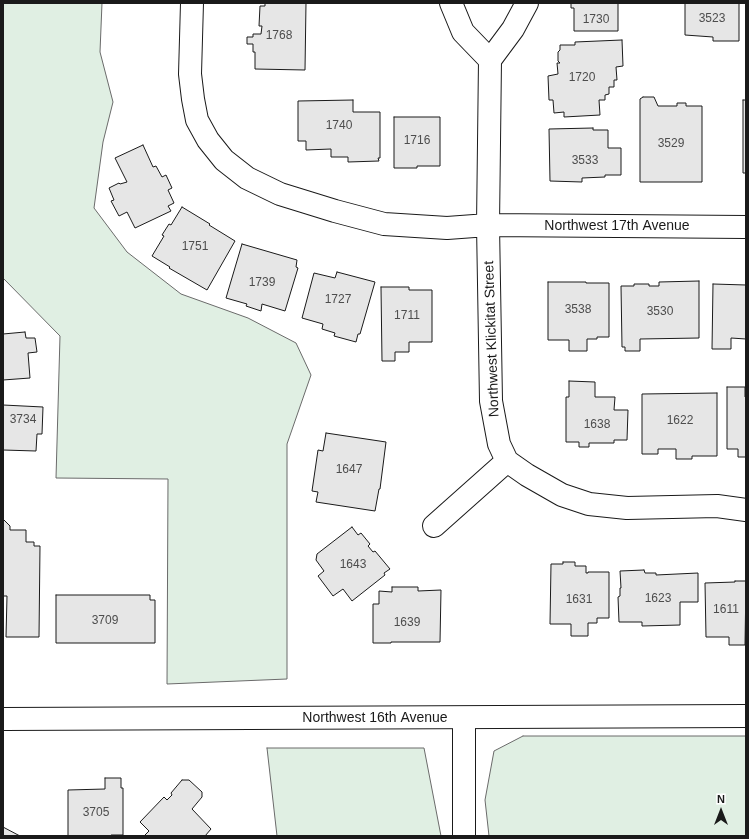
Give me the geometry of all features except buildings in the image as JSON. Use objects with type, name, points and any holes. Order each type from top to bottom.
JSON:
[{"type":"street","name":"Northwest 17th Avenue","points":[[192,3],[190,74],[193,99],[198,120],[208,140],[224,160],[246,178],[280,194],[384,224],[447,228],[488,225],[746,227]]},
{"type":"street","points":[[451,3],[463,32],[490,60],[513,29],[527,3]]},
{"type":"street","name":"Northwest Klickitat Street","points":[[490,60],[488,225],[491,401],[499,444],[507,461]]},
{"type":"street","points":[[434,526],[507,461],[527,475],[562,495],[589,504],[627,508],[716,506],[746,510]]},
{"type":"street","name":"Northwest 16th Avenue","points":[[3,719],[746,716]]},
{"type":"street","points":[[464,718],[464,836]]},
{"type":"green space","points":[[3,3],[102,3],[100,52],[113,102],[103,142],[94,208],[127,252],[181,294],[248,318],[296,343],[311,375],[287,444],[287,679],[167,684],[168,479],[56,478],[60,336],[3,278]]},
{"type":"green space","points":[[523,736],[746,736],[746,836],[489,836],[485,800],[494,751]]},
{"type":"green space","points":[[267,748],[424,748],[441,836],[277,836]]}]
